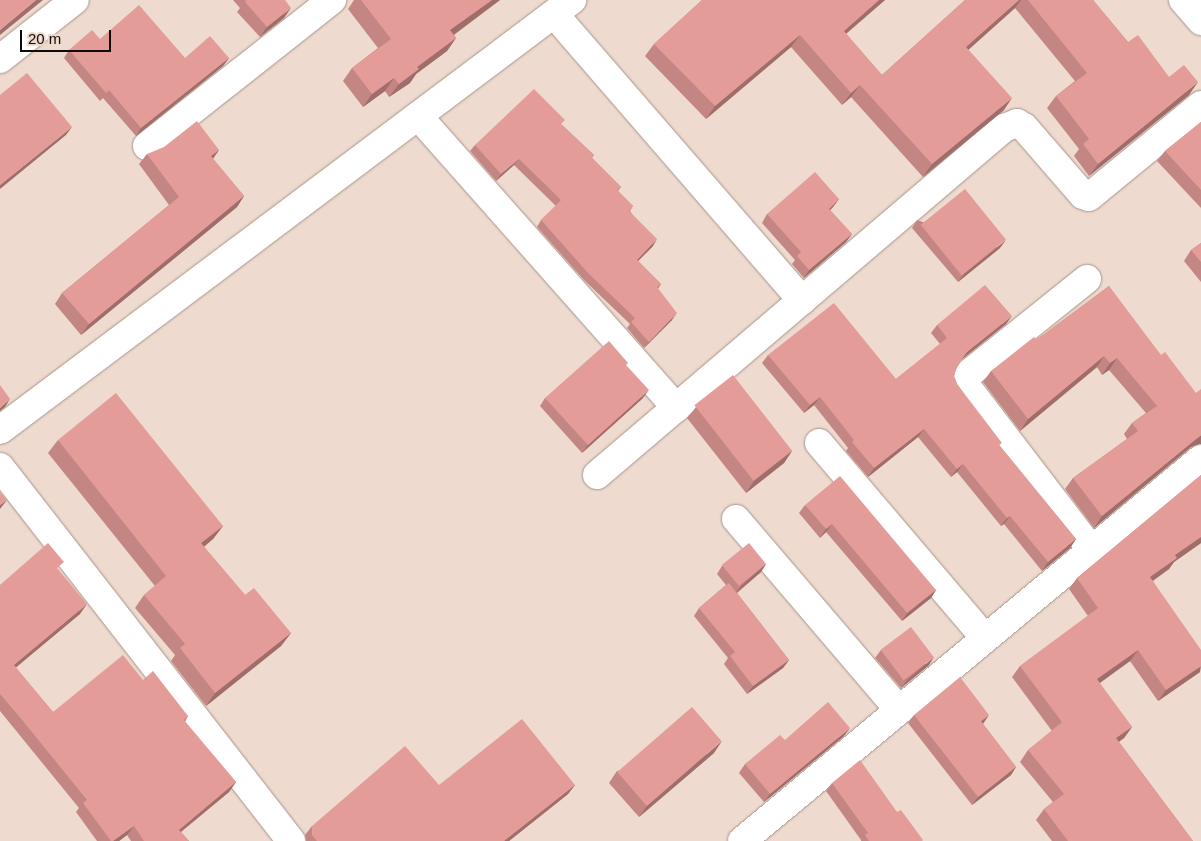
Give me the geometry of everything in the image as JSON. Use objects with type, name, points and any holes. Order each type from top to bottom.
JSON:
[{"type":"street","points":[[0,59],[75,0]]},
{"type":"street","points":[[147,146],[332,0]]},
{"type":"street","points":[[1183,0],[1201,21]]},
{"type":"street","points":[[0,430],[563,7],[802,300]]},
{"type":"street","points":[[597,475],[1004,128],[1017,123],[1024,127],[1082,194],[1089,197],[1201,105]]},
{"type":"street","points":[[418,116],[676,408]]},
{"type":"street","points":[[1087,279],[972,372],[964,382],[1091,550]]},
{"type":"street","points":[[819,443],[985,638]]},
{"type":"street","points":[[742,841],[1201,459]]},
{"type":"street","points":[[0,467],[291,841]]},
{"type":"street","points":[[736,519],[899,710]]},
{"type":"building","points":[[0,0],[36,0],[0,30]]},
{"type":"building","points":[[246,0],[285,0],[291,8],[267,27],[245,2]]},
{"type":"building","points":[[361,0],[492,0],[450,30],[456,38],[417,67],[419,69],[399,84],[394,78],[372,94],[352,68],[391,39]]},
{"type":"building","points":[[702,0],[879,0],[844,31],[882,75],[965,0],[1019,0],[966,47],[1012,98],[932,164],[860,85],[851,93],[800,35],[715,106],[654,44]]},
{"type":"building","points":[[1028,0],[1093,0],[1128,42],[1138,35],[1169,77],[1184,65],[1198,82],[1098,164],[1083,144],[1089,139],[1056,96],[1087,73]]},
{"type":"building","points":[[139,5],[185,58],[210,36],[229,58],[141,128],[109,90],[106,93],[69,50],[92,30],[100,39]]},
{"type":"building","points":[[27,73],[72,127],[0,185],[0,95]]},
{"type":"building","points":[[534,89],[565,120],[561,124],[594,155],[592,158],[621,187],[617,190],[633,206],[629,211],[657,239],[637,260],[661,284],[657,287],[677,313],[649,342],[631,322],[635,318],[588,273],[541,220],[561,200],[519,159],[501,174],[475,145]]},
{"type":"building","points":[[197,121],[219,150],[211,156],[244,196],[89,324],[62,293],[179,197],[147,154],[164,147]]},
{"type":"building","points":[[1201,122],[1201,190],[1165,151]]},
{"type":"building","points":[[815,172],[839,199],[829,209],[852,234],[809,270],[797,256],[801,252],[767,214]]},
{"type":"building","points":[[965,189],[1006,240],[962,275],[921,225]]},
{"type":"building","points":[[1201,243],[1201,262],[1191,250]]},
{"type":"building","points":[[985,285],[1012,316],[967,352],[957,366],[954,376],[957,384],[1002,443],[999,445],[1076,539],[1048,562],[1010,516],[1007,518],[963,464],[957,469],[924,429],[874,468],[852,442],[854,440],[820,397],[810,405],[768,355],[834,303],[896,379],[947,338],[937,325]]},
{"type":"building","points":[[1109,286],[1161,355],[1165,352],[1196,393],[1201,389],[1201,435],[1102,516],[1073,478],[1138,431],[1132,423],[1157,406],[1117,358],[1110,363],[1104,356],[1028,419],[991,371],[1034,337],[1036,339],[1043,335]]},
{"type":"building","points":[[609,341],[628,363],[626,365],[649,390],[588,445],[545,398]]},
{"type":"building","points":[[733,375],[792,451],[753,481],[694,405]]},
{"type":"building","points":[[0,385],[10,399],[0,408]]},
{"type":"building","points":[[116,393],[223,526],[201,543],[245,595],[254,588],[291,633],[215,693],[180,648],[185,644],[144,595],[166,576],[58,440]]},
{"type":"building","points":[[1201,475],[1201,537],[1175,555],[1177,558],[1150,577],[1201,650],[1201,666],[1166,690],[1138,650],[1097,679],[1132,727],[1116,738],[1193,841],[1068,841],[1044,809],[1064,794],[1028,750],[1062,722],[1020,666],[1098,608],[1077,578]]},
{"type":"building","points":[[840,476],[936,590],[907,613],[832,524],[826,529],[805,505]]},
{"type":"building","points":[[0,492],[7,500],[0,505]]},
{"type":"building","points":[[48,543],[64,562],[57,568],[87,604],[14,665],[53,712],[123,655],[143,680],[153,671],[188,716],[184,720],[236,782],[179,830],[189,841],[144,841],[134,826],[111,841],[83,803],[87,800],[0,694],[0,585]]},
{"type":"building","points":[[749,543],[766,564],[739,586],[722,565]]},
{"type":"building","points":[[729,583],[789,660],[753,686],[730,656],[735,652],[699,608]]},
{"type":"building","points":[[911,627],[934,657],[904,680],[881,650]]},
{"type":"building","points":[[960,677],[989,715],[981,721],[1016,767],[978,797],[914,715]]},
{"type":"building","points":[[828,702],[850,728],[770,794],[745,764],[780,735],[785,740]]},
{"type":"building","points":[[692,707],[722,741],[647,806],[617,772]]},
{"type":"building","points":[[522,719],[575,785],[504,841],[317,841],[312,835],[312,826],[405,746],[439,785]]},
{"type":"building","points":[[860,760],[897,812],[901,810],[922,841],[869,841],[865,835],[868,833],[832,783]]}]
